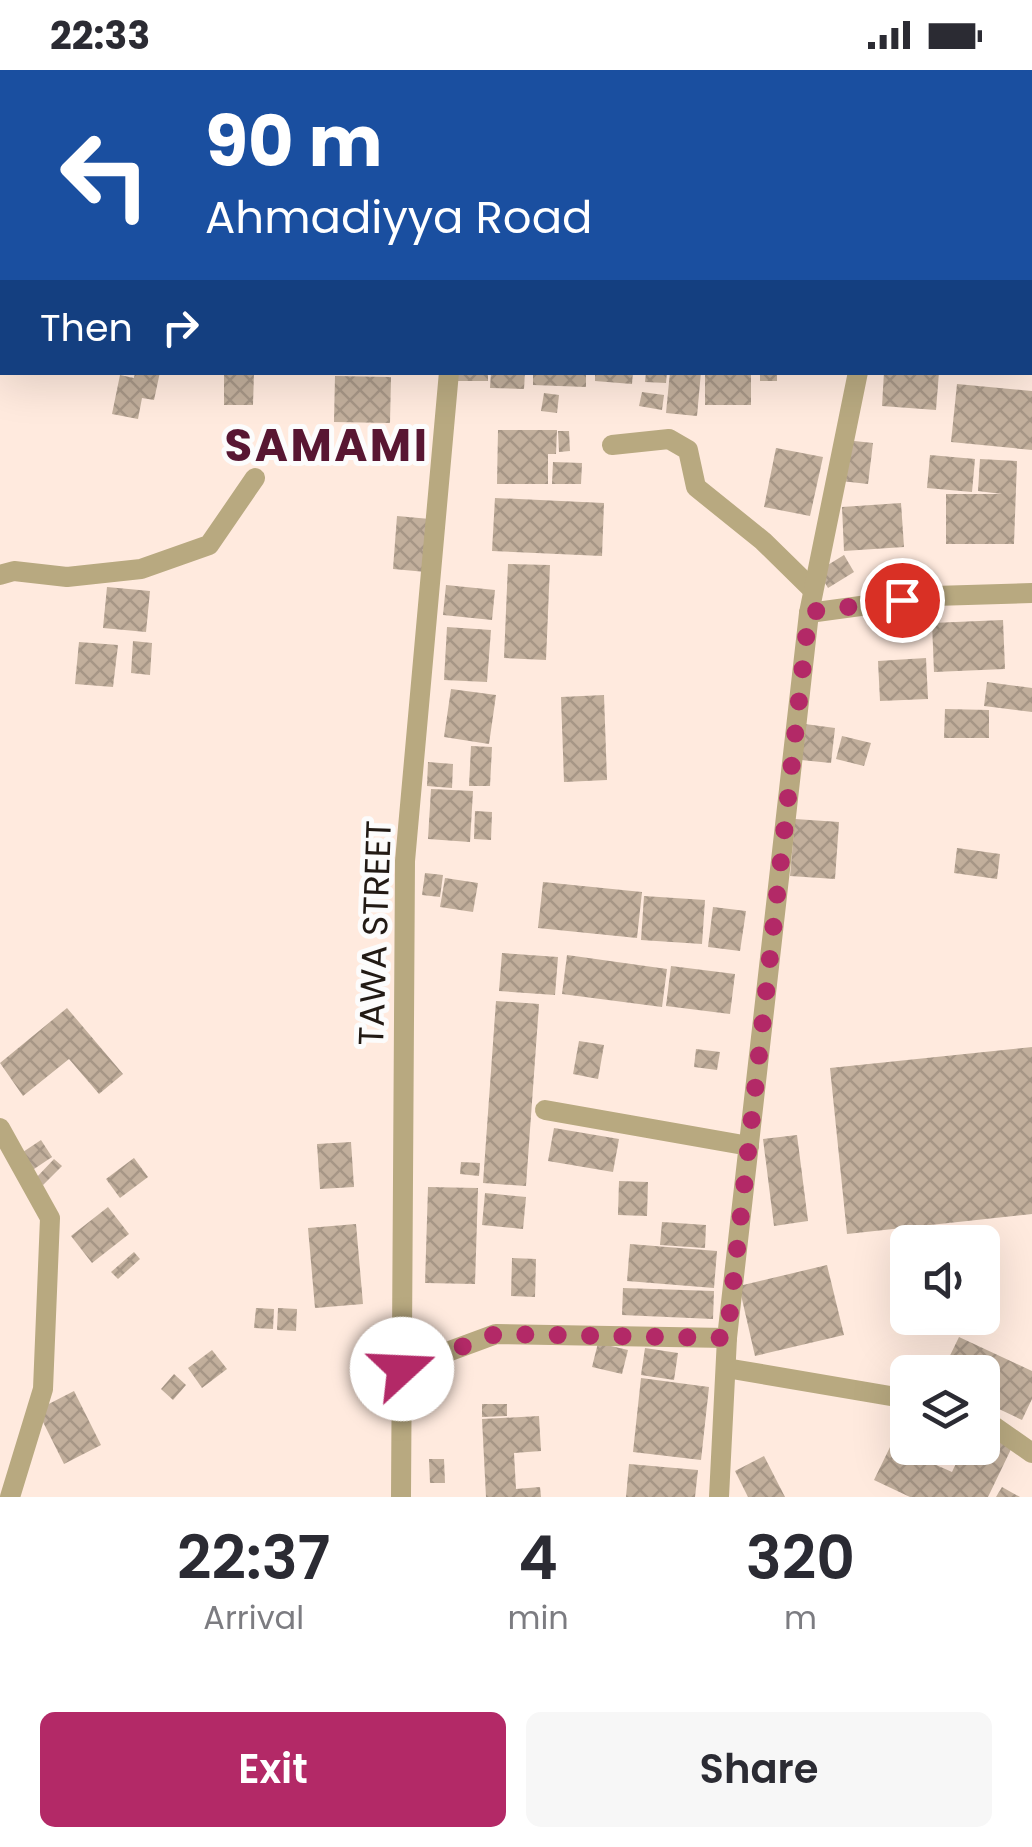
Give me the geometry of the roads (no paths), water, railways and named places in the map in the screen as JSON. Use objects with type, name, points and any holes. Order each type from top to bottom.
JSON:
[{"type":"street","name":"TAWA STREET","points":[[400,1497],[405,861],[450,375]]},
{"type":"street","points":[[719,1497],[727,1338],[809,612],[857,375]]},
{"type":"street","points":[[612,446],[669,440],[688,450],[696,487],[764,541],[813,590]]},
{"type":"street","points":[[0,574],[14,570],[67,577],[141,570],[209,544],[255,478]]},
{"type":"street","points":[[809,612],[934,596],[1032,593]]},
{"type":"street","points":[[546,1110],[749,1146]]},
{"type":"street","points":[[0,1128],[50,1218],[43,1389],[10,1497]]},
{"type":"street","points":[[402,1369],[496,1334],[727,1338]]},
{"type":"street","points":[[726,1368],[890,1396]]},
{"type":"street","points":[[1000,1431],[1032,1453]]},
{"type":"district","name":"SAMAMI","points":[[327,445]]}]
